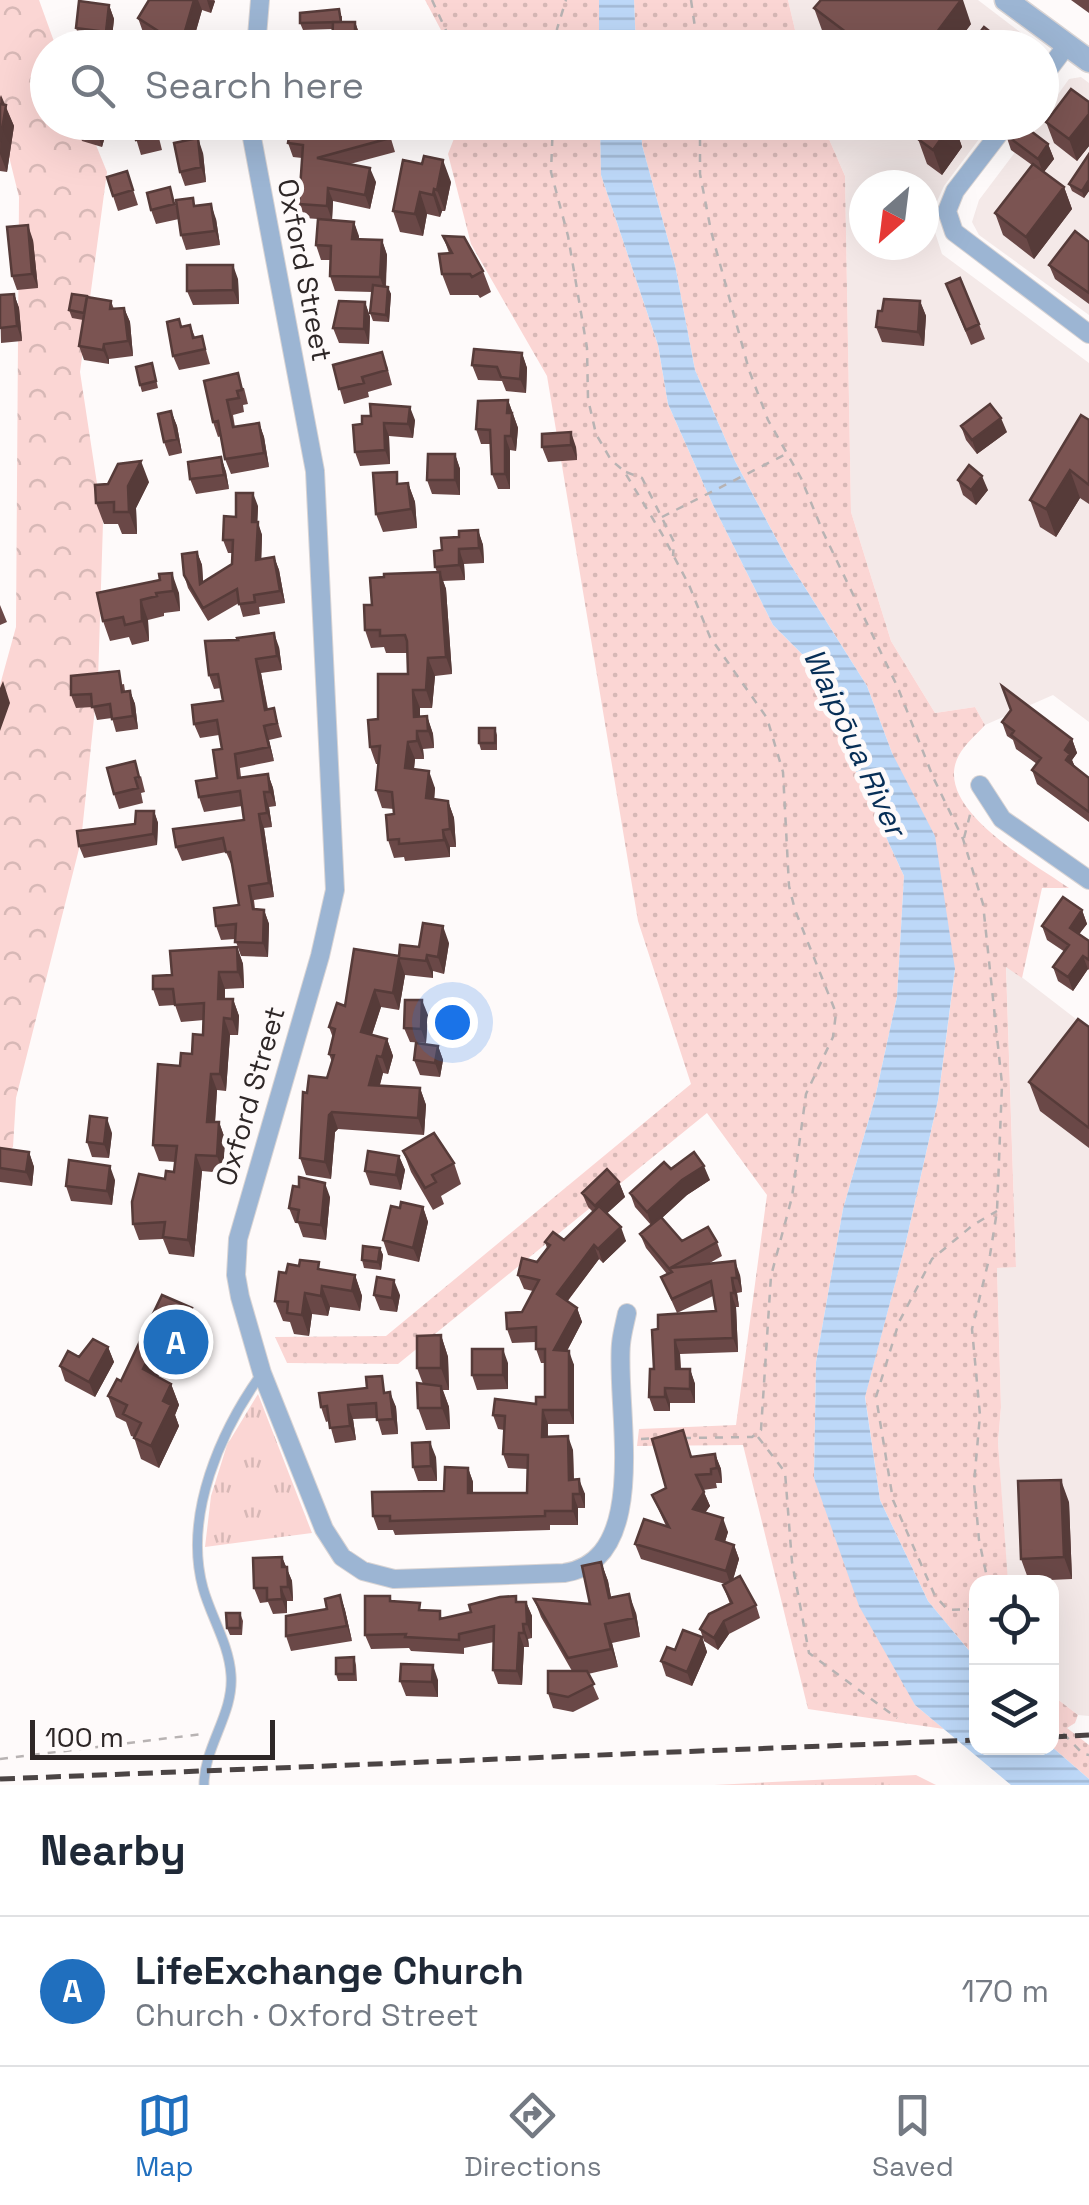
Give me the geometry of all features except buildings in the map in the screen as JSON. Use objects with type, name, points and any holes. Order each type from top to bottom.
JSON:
[{"type":"street","points":[[258,30],[260,0]]},
{"type":"street","points":[[1006,0],[1047,30]]},
{"type":"street","points":[[1059,39],[1089,60]]},
{"type":"street","points":[[1059,56],[1067,45]]},
{"type":"street","name":"Oxford Street","points":[[252,140],[314,472],[335,890],[320,956],[238,1239],[236,1274],[262,1373],[324,1529],[342,1557],[363,1571],[394,1579],[581,1570],[599,1557],[616,1527],[624,1497],[621,1345],[626,1313]]},
{"type":"street","points":[[994,140],[956,190],[947,211],[954,232],[1089,334]]},
{"type":"street","points":[[980,785],[1002,819],[1089,880]]},
{"type":"lane","points":[[204,1785],[208,1751],[228,1704],[231,1675],[202,1586],[201,1515],[210,1469],[224,1434],[262,1373]]},
{"type":"path","points":[[432,0],[446,30]]},
{"type":"path","points":[[557,30],[566,0]]},
{"type":"path","points":[[691,0],[695,30]]},
{"type":"path","points":[[552,140],[550,160],[587,348],[591,418],[603,448],[624,471],[689,585],[710,637],[767,718],[777,746],[786,796],[790,886],[795,910],[836,1013],[833,1036],[806,1094],[792,1196],[771,1276],[762,1425],[758,1435]]},
{"type":"path","points":[[700,140],[700,174],[748,370],[768,420],[898,688],[933,778],[963,839],[984,904],[1002,1084],[997,1211],[972,1328],[980,1415],[974,1483],[986,1575]]},
{"type":"path","points":[[662,517],[787,453]]},
{"type":"path","points":[[624,471],[642,478],[674,542],[672,557]]},
{"type":"path","points":[[963,839],[980,785]]},
{"type":"path","points":[[969,1609],[948,1610],[934,1596],[893,1500],[876,1396],[899,1322],[932,1259],[972,1225],[997,1211]]},
{"type":"path","points":[[681,1438],[758,1435]]},
{"type":"path","points":[[758,1435],[785,1472],[792,1562],[809,1654],[897,1718]]},
{"type":"path","points":[[622,1440],[663,1438]]},
{"type":"path","points":[[1059,1729],[1083,1754],[1089,1755]]},
{"type":"path","points":[[0,1759],[217,1730]]},
{"type":"shaded area","points":[[788,0],[978,0],[1017,30],[795,30]]},
{"type":"shaded area","points":[[1081,77],[1089,83],[1089,315],[979,235],[972,222],[979,200],[1024,140],[1059,140],[1059,93],[1069,79]]},
{"type":"shaded area","points":[[829,140],[978,140],[939,197],[939,170],[849,170],[849,260],[939,260],[939,245],[942,254],[1089,363],[1089,722],[1053,695],[985,725],[975,707],[935,713],[891,641],[851,512],[845,176]]},
{"type":"shaded area","points":[[1006,965],[1089,1029],[1089,1716],[1078,1715],[1059,1700],[1059,1575],[1007,1575],[998,1442],[1001,1407],[997,1268],[1016,1266]]},
{"type":"green space","points":[[0,0],[39,0],[50,30],[30,30],[30,140],[94,140],[107,172],[80,372],[103,523],[98,680],[81,841],[16,1098],[13,1147],[0,1158],[0,685],[16,627],[19,197],[0,120]]},
{"type":"green space","points":[[425,0],[599,0],[599,30],[441,30]]},
{"type":"green space","points":[[634,0],[788,0],[795,30],[635,30]]},
{"type":"green space","points":[[453,140],[600,140],[601,175],[658,345],[668,404],[773,625],[807,659],[829,696],[847,752],[904,876],[897,997],[875,1098],[843,1209],[816,1362],[814,1478],[915,1705],[944,1729],[808,1709],[743,1445],[637,1446],[639,1429],[736,1425],[767,1195],[707,1113],[398,1364],[287,1363],[275,1337],[386,1336],[691,1084],[638,921],[547,376],[471,244],[448,154]]},
{"type":"green space","points":[[642,140],[829,140],[845,176],[851,512],[891,641],[935,713],[975,707],[985,725],[959,755],[954,775],[959,795],[972,814],[1011,849],[1069,888],[1042,888],[1022,978],[1006,967],[1016,1267],[997,1268],[1001,1407],[998,1442],[1008,1575],[969,1575],[969,1651],[928,1601],[880,1500],[865,1396],[938,1100],[955,970],[892,753],[867,686],[787,559],[735,461],[695,370],[675,265]]},
{"type":"green space","points":[[258,1394],[312,1533],[205,1547],[211,1496],[227,1445]]},
{"type":"green space","points":[[1059,1700],[1078,1715],[1067,1728],[1089,1745],[1089,1779],[1059,1753]]},
{"type":"green space","points":[[916,1775],[936,1785],[714,1785]]},
{"type":"water","points":[[599,0],[634,0],[635,30],[599,30]]},
{"type":"water","name":"Waipōua River","points":[[600,140],[642,140],[675,265],[695,370],[735,461],[787,559],[867,686],[892,753],[935,836],[955,969],[938,1100],[865,1397],[880,1500],[928,1601],[969,1651],[969,1750],[915,1705],[859,1606],[814,1478],[816,1362],[843,1209],[875,1098],[897,997],[904,876],[847,752],[829,696],[807,659],[773,625],[712,503],[668,404],[658,345],[601,175]]},
{"type":"water","points":[[1059,1753],[1089,1779],[1089,1785],[1011,1785],[975,1755]]},
{"type":"railway","points":[[1059,1737],[1089,1735]]},
{"type":"railway","points":[[0,1779],[969,1740]]},
{"type":"place","name":"LifeExchange Church","points":[[176,1342]]}]
